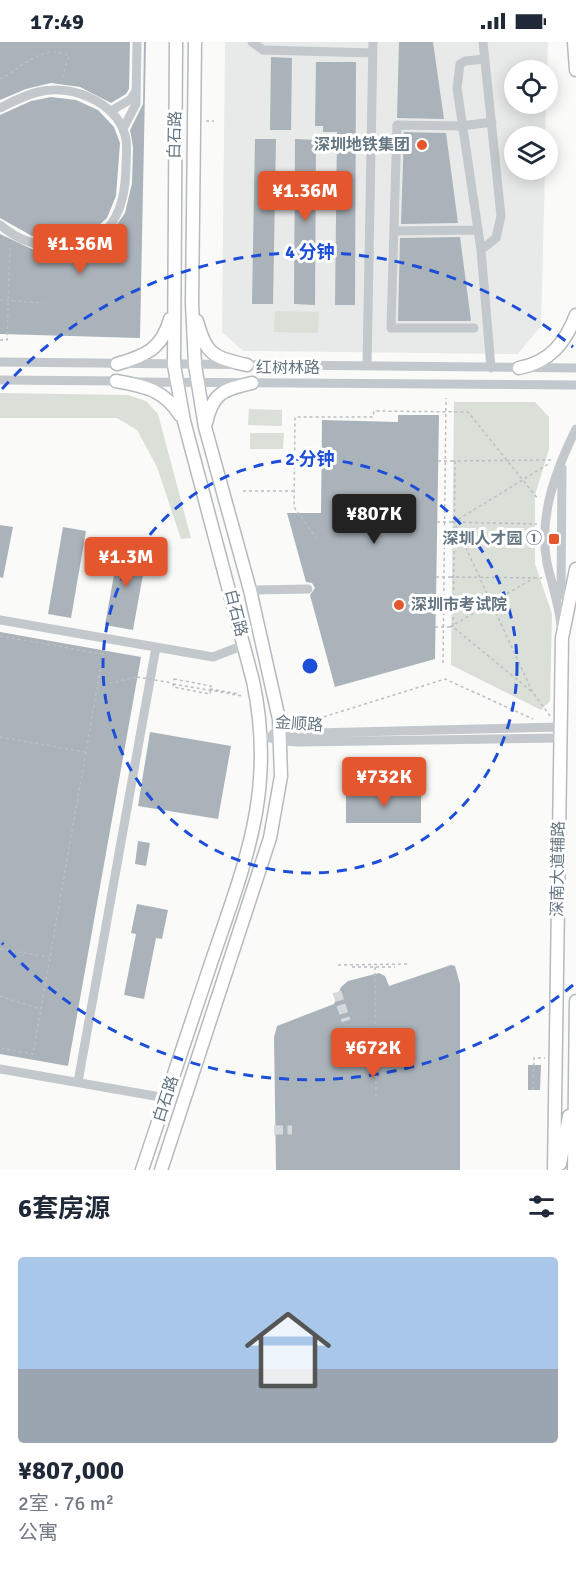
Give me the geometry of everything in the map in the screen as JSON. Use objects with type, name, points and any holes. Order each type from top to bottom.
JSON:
[{"type":"main road","name":"白石路","points":[[142,1170],[248,853],[261,793],[262,736],[257,699],[184,421],[174,365],[176,42]]},
{"type":"main road","name":"白石路","points":[[161,1170],[270,838],[281,776],[282,737],[273,685],[206,427],[197,383],[192,303],[195,42]]},
{"type":"main road","points":[[574,42],[576,70]]},
{"type":"main road","points":[[117,364],[146,354],[161,342],[174,301]]},
{"type":"main road","points":[[192,303],[205,347],[220,358],[247,365]]},
{"type":"main road","points":[[519,368],[538,363],[554,352],[565,338],[576,315]]},
{"type":"main road","points":[[116,381],[159,391],[172,403],[184,421]]},
{"type":"main road","points":[[206,427],[215,397],[228,389],[252,383]]},
{"type":"main road","name":"深南大道辅路","points":[[554,1170],[562,638],[576,569]]},
{"type":"main road","points":[[574,1170],[576,1000]]},
{"type":"main road","points":[[559,1170],[575,1076]]},
{"type":"street","points":[[123,129],[134,112],[137,42]]},
{"type":"street","points":[[252,42],[263,50],[373,53]]},
{"type":"street","points":[[367,366],[373,42]]},
{"type":"street","points":[[481,250],[496,238],[501,224],[483,42]]},
{"type":"street","points":[[485,59],[465,61],[458,70],[457,88],[481,250],[491,368]]},
{"type":"street","points":[[0,108],[39,92],[61,91],[85,95],[111,111],[126,138],[125,192],[117,217],[108,228],[90,240],[65,247],[40,246],[12,234],[0,225]]},
{"type":"street","points":[[111,111],[131,99],[136,91]]},
{"type":"street","points":[[474,328],[391,328],[397,125],[461,126],[492,122]]},
{"type":"street","points":[[394,231],[477,230]]},
{"type":"street","name":"红树林路","points":[[0,362],[576,368]]},
{"type":"street","name":"红树林路","points":[[0,380],[576,385]]},
{"type":"street","points":[[560,615],[547,561],[546,526],[550,496],[562,459],[576,429]]},
{"type":"street","points":[[562,459],[560,615],[562,638]]},
{"type":"street","points":[[250,590],[308,589]]},
{"type":"street","points":[[0,620],[213,657],[244,645]]},
{"type":"street","points":[[78,1082],[156,648]]},
{"type":"street","name":"金顺路","points":[[262,736],[560,733]]},
{"type":"street","points":[[0,1069],[166,1098]]},
{"type":"path","points":[[47,48],[61,50],[69,56],[62,70],[61,91]]},
{"type":"path","points":[[0,79],[31,53]]},
{"type":"path","points":[[0,340],[7,340],[8,332],[12,234]]},
{"type":"path","points":[[0,300],[43,303]]},
{"type":"path","points":[[443,663],[446,398]]},
{"type":"path","points":[[317,539],[294,507],[295,417],[374,417],[374,411],[468,412],[538,499]]},
{"type":"path","points":[[438,461],[552,461],[453,522]]},
{"type":"path","points":[[452,627],[453,461]]},
{"type":"path","points":[[243,491],[294,491]]},
{"type":"path","points":[[437,522],[538,524]]},
{"type":"path","points":[[453,522],[532,691],[550,716]]},
{"type":"path","points":[[436,577],[543,578]]},
{"type":"path","points":[[435,627],[452,627],[534,578]]},
{"type":"path","points":[[452,627],[532,691]]},
{"type":"path","points":[[0,636],[103,654],[33,1054],[0,1048]]},
{"type":"path","points":[[97,686],[137,677],[243,696]]},
{"type":"path","points":[[174,679],[211,686],[210,694],[173,687],[173,684],[174,679]]},
{"type":"path","points":[[300,724],[445,679],[541,722]]},
{"type":"path","points":[[210,689],[239,694]]},
{"type":"path","points":[[0,736],[86,752]]},
{"type":"path","points":[[0,949],[50,957]]},
{"type":"path","points":[[338,964],[407,964]]},
{"type":"path","points":[[352,967],[395,967]]},
{"type":"path","points":[[375,967],[376,1100]]},
{"type":"path","points":[[0,996],[41,1009]]},
{"type":"path","points":[[533,1090],[534,1065]]},
{"type":"shaded area","points":[[225,42],[548,42],[547,60],[504,60],[504,114],[546,114],[545,126],[504,126],[504,180],[545,180],[541,326],[518,354],[243,351],[222,332]]},
{"type":"shaded area","points":[[275,311],[319,312],[318,333],[274,332]]},
{"type":"shaded area","points":[[0,393],[128,395],[146,401],[158,414],[191,538],[181,539],[157,467],[137,430],[117,418],[0,418]]},
{"type":"shaded area","points":[[454,402],[535,402],[549,417],[549,449],[535,495],[535,564],[552,614],[550,701],[541,710],[451,665]]},
{"type":"shaded area","points":[[249,409],[282,410],[282,426],[248,425]]},
{"type":"shaded area","points":[[250,433],[284,433],[283,449],[250,449]]},
{"type":"building","points":[[0,42],[130,42],[129,89],[126,94],[111,103],[80,87],[51,83],[26,89],[0,100]]},
{"type":"building","points":[[144,42],[146,42],[140,338],[0,334],[0,234],[36,251],[63,254],[81,251],[108,237],[125,213],[132,183],[133,147],[130,130],[143,104]]},
{"type":"building","points":[[399,42],[433,42],[444,119],[397,118]]},
{"type":"building","points":[[271,57],[292,58],[291,130],[270,130]]},
{"type":"building","points":[[316,62],[356,62],[355,305],[335,305],[337,132],[323,132],[323,126],[315,126]]},
{"type":"building","points":[[51,97],[76,100],[98,110],[114,127],[120,143],[116,196],[107,218],[90,233],[63,240],[32,236],[0,218],[0,115],[31,101]]},
{"type":"building","points":[[404,132],[446,133],[458,223],[401,224]]},
{"type":"building","points":[[255,139],[276,139],[273,304],[252,304]]},
{"type":"building","points":[[295,139],[316,140],[315,305],[294,304]]},
{"type":"building","points":[[460,237],[471,321],[398,321],[400,238]]},
{"type":"building","points":[[398,415],[439,415],[435,659],[335,687],[310,595],[315,588],[312,583],[306,582],[287,513],[321,513],[322,420],[398,422]]},
{"type":"building","points":[[0,525],[13,527],[3,578],[0,577]]},
{"type":"building","points":[[63,527],[86,531],[71,618],[48,614]]},
{"type":"building","points":[[119,547],[147,552],[133,630],[105,625]]},
{"type":"building","points":[[0,632],[141,657],[68,1066],[0,1054]]},
{"type":"building","points":[[150,732],[231,746],[218,819],[138,806]]},
{"type":"building","points":[[346,792],[421,792],[421,823],[346,823]]},
{"type":"building","points":[[138,841],[150,843],[146,866],[135,864]]},
{"type":"building","points":[[137,904],[168,910],[162,939],[156,938],[144,999],[124,995],[136,934],[131,933]]},
{"type":"building","points":[[451,965],[455,966],[460,984],[460,1170],[276,1170],[274,1037],[277,1026],[334,1004],[341,987],[348,981],[379,973],[385,976],[389,986]]},
{"type":"building","points":[[528,1065],[541,1065],[540,1090],[528,1090]]},
{"type":"tunnel","points":[[337,992],[346,1021]]},
{"type":"tunnel","points":[[274,1130],[292,1130]]},
{"type":"place","name":"深圳地铁集团","points":[[422,145]]},
{"type":"place","name":"深圳人才园 ①","points":[[554,539]]},
{"type":"place","name":"深圳市考试院","points":[[399,605]]}]
